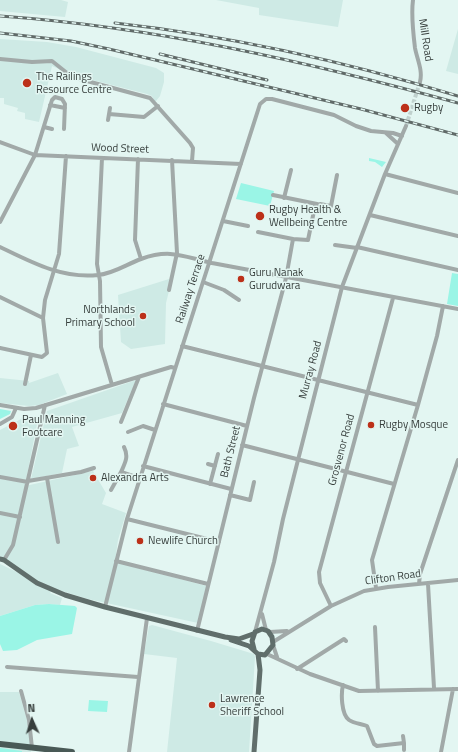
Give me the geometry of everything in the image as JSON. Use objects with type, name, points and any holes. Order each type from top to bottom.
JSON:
[{"type":"highway","points":[[0,744],[72,752]]},
{"type":"main road","name":"Clifton Road","points":[[2,559],[37,583],[105,607],[225,637],[240,639],[262,629],[268,631]]},
{"type":"main road","points":[[268,631],[273,644]]},
{"type":"main road","points":[[254,633],[254,649]]},
{"type":"main road","name":"Clifton Road","points":[[225,637],[254,649],[258,654]]},
{"type":"main road","name":"Clifton Road","points":[[260,670],[266,654],[273,644]]},
{"type":"main road","points":[[254,752],[260,670],[258,654],[266,654]]},
{"type":"street","name":"Mill Road","points":[[413,0],[412,18],[415,49],[421,69],[420,82]]},
{"type":"street","points":[[0,60],[32,62],[52,61],[72,77],[150,98],[193,148],[192,161]]},
{"type":"street","points":[[0,222],[35,155],[50,105],[55,97],[62,99],[65,108],[64,129]]},
{"type":"street","name":"Railway Terrace","points":[[105,607],[139,478],[210,263],[260,104],[266,99],[272,99],[334,115],[365,129],[386,133],[400,140]]},
{"type":"street","points":[[50,105],[65,108]]},
{"type":"street","points":[[109,114],[144,117],[158,106]]},
{"type":"street","points":[[108,120],[110,108]]},
{"type":"street","points":[[386,133],[400,140],[406,126]]},
{"type":"street","points":[[44,128],[52,129]]},
{"type":"street","name":"Murray Road","points":[[254,633],[342,288],[385,174],[400,140]]},
{"type":"street","name":"Wood Street","points":[[0,142],[35,155],[241,164]]},
{"type":"street","points":[[0,348],[42,357],[47,353],[43,318],[45,300],[59,254],[62,231],[66,156]]},
{"type":"street","points":[[102,158],[97,264],[100,275],[101,347],[112,386]]},
{"type":"street","points":[[138,159],[135,240],[141,259]]},
{"type":"street","points":[[169,290],[177,253],[172,160]]},
{"type":"street","points":[[284,198],[291,170]]},
{"type":"street","points":[[385,174],[458,193]]},
{"type":"street","points":[[273,195],[331,206],[337,175]]},
{"type":"street","points":[[258,232],[293,239],[308,240],[317,204]]},
{"type":"street","points":[[370,215],[458,236]]},
{"type":"street","points":[[223,221],[248,226]]},
{"type":"street","points":[[240,230],[241,225]]},
{"type":"street","name":"Bath Street","points":[[197,631],[242,445],[286,278],[293,239]]},
{"type":"street","points":[[342,246],[343,239]]},
{"type":"street","points":[[335,244],[458,270]]},
{"type":"street","points":[[0,247],[36,265],[54,271],[81,275],[100,275],[141,259],[159,254],[177,253],[210,263],[458,309]]},
{"type":"street","points":[[203,282],[224,290],[236,300]]},
{"type":"street","points":[[0,297],[43,318]]},
{"type":"street","name":"Grosvenor Road","points":[[331,606],[320,583],[319,572],[393,298]]},
{"type":"street","points":[[376,588],[372,560],[418,405],[437,336],[443,306]]},
{"type":"street","points":[[182,346],[418,405]]},
{"type":"street","points":[[25,384],[31,355]]},
{"type":"street","points":[[0,405],[30,409],[112,386],[170,367],[175,368]]},
{"type":"street","points":[[121,422],[139,377]]},
{"type":"street","points":[[163,404],[247,426]]},
{"type":"street","points":[[2,559],[13,546],[45,405]]},
{"type":"street","points":[[0,424],[12,417],[16,408]]},
{"type":"street","points":[[128,432],[143,426],[155,430]]},
{"type":"street","points":[[242,445],[394,484]]},
{"type":"street","points":[[111,490],[127,458],[124,447]]},
{"type":"street","points":[[210,484],[218,454]]},
{"type":"street","points":[[419,584],[420,574],[458,460]]},
{"type":"street","points":[[208,464],[215,466]]},
{"type":"street","points":[[143,466],[231,489]]},
{"type":"street","points":[[0,477],[28,481],[94,468]]},
{"type":"street","points":[[121,472],[139,478]]},
{"type":"street","points":[[47,478],[58,542]]},
{"type":"street","points":[[452,478],[458,481]]},
{"type":"street","points":[[230,495],[250,500],[254,482]]},
{"type":"street","points":[[252,491],[257,492]]},
{"type":"street","points":[[0,513],[20,517]]},
{"type":"street","points":[[127,519],[218,542]]},
{"type":"street","points":[[116,561],[208,584]]},
{"type":"street","name":"Clifton Road","points":[[273,644],[291,630],[331,606],[355,594],[376,588],[458,580]]},
{"type":"street","points":[[428,584],[434,688]]},
{"type":"street","name":"Murray Road","points":[[261,610],[262,619],[268,631]]},
{"type":"street","points":[[129,752],[147,618]]},
{"type":"street","points":[[375,627],[378,691]]},
{"type":"street","name":"Clifton Road","points":[[268,631],[291,630]]},
{"type":"street","points":[[297,669],[344,639],[346,641]]},
{"type":"street","points":[[273,644],[277,657]]},
{"type":"street","points":[[266,654],[277,657],[285,664],[297,669],[359,691],[434,688],[456,689],[440,752]]},
{"type":"street","points":[[7,667],[138,677]]},
{"type":"street","points":[[343,685],[341,691],[344,714],[347,719],[367,726],[372,741],[378,746],[404,743]]},
{"type":"street","points":[[21,691],[28,720],[32,748]]},
{"type":"street","points":[[403,736],[404,750]]},
{"type":"shaded area","points":[[0,0],[61,0],[68,2],[65,17],[0,11]]},
{"type":"shaded area","points":[[216,0],[343,0],[338,27],[259,15],[259,8]]},
{"type":"shaded area","points":[[458,29],[458,74],[446,71]]},
{"type":"shaded area","points":[[0,39],[47,42],[76,47],[156,68],[164,73],[164,82],[160,96],[156,101],[154,101],[152,96],[147,94],[73,75],[52,66],[39,122],[25,119],[25,113],[17,111],[18,108],[4,104],[4,98],[0,98]]},
{"type":"shaded area","name":"Northlands Primary School","points":[[169,279],[170,287],[166,303],[165,344],[131,349],[121,342],[118,295]]},
{"type":"shaded area","points":[[58,373],[67,394],[39,405],[29,406],[0,403],[0,378],[29,381],[29,383]]},
{"type":"shaded area","points":[[136,380],[122,413],[72,427],[79,446],[67,449],[62,473],[31,479],[47,411]]},
{"type":"shaded area","points":[[23,418],[37,424],[25,486],[93,471],[106,493],[102,504],[126,513],[118,540],[115,562],[207,586],[198,623],[88,599],[52,588],[50,593],[62,598],[60,605],[35,605],[0,616],[0,564],[17,572],[5,558],[0,556],[0,430]]},
{"type":"shaded area","name":"Lawrence Sheriff School","points":[[152,625],[254,654],[249,752],[167,752],[177,658],[144,654],[149,626]]},
{"type":"shaded area","points":[[0,692],[19,692],[27,720],[31,752],[0,752]]},
{"type":"green space","points":[[369,158],[386,162],[382,167],[375,162],[369,161]]},
{"type":"green space","points":[[241,183],[274,191],[270,206],[236,199]]},
{"type":"green space","points":[[452,273],[458,274],[458,306],[447,304]]},
{"type":"green space","points":[[0,409],[11,411],[10,414],[0,419]]},
{"type":"green space","points":[[49,604],[75,606],[77,608],[72,634],[37,640],[17,650],[3,651],[0,644],[0,616],[35,605]]},
{"type":"green space","points":[[89,700],[108,701],[107,712],[88,711]]},
{"type":"green space","points":[[0,748],[22,751],[22,752],[0,752]]},
{"type":"tunnel","points":[[406,126],[420,82]]},
{"type":"railway","points":[[0,16],[116,28],[231,48],[288,60],[458,103]]},
{"type":"railway","points":[[115,23],[202,35],[331,61],[458,96]]},
{"type":"railway","points":[[0,33],[71,41],[109,49],[361,109],[458,135]]},
{"type":"railway","points":[[160,54],[267,80]]},
{"type":"place","name":"The Railings Resource Centre","points":[[27,83]]},
{"type":"place","name":"Rugby","points":[[405,108]]},
{"type":"place","name":"Rugby Health & Wellbeing Centre","points":[[260,216]]},
{"type":"place","name":"Guru Nanak Gurudwara","points":[[241,279]]},
{"type":"place","name":"Northlands Primary School","points":[[143,316]]},
{"type":"place","name":"Rugby Mosque","points":[[371,425]]},
{"type":"place","name":"Paul Manning Footcare","points":[[13,426]]},
{"type":"place","name":"Alexandra Arts","points":[[93,478]]},
{"type":"place","name":"Newlife Church","points":[[140,541]]},
{"type":"place","name":"Lawrence Sheriff School","points":[[212,705]]}]
